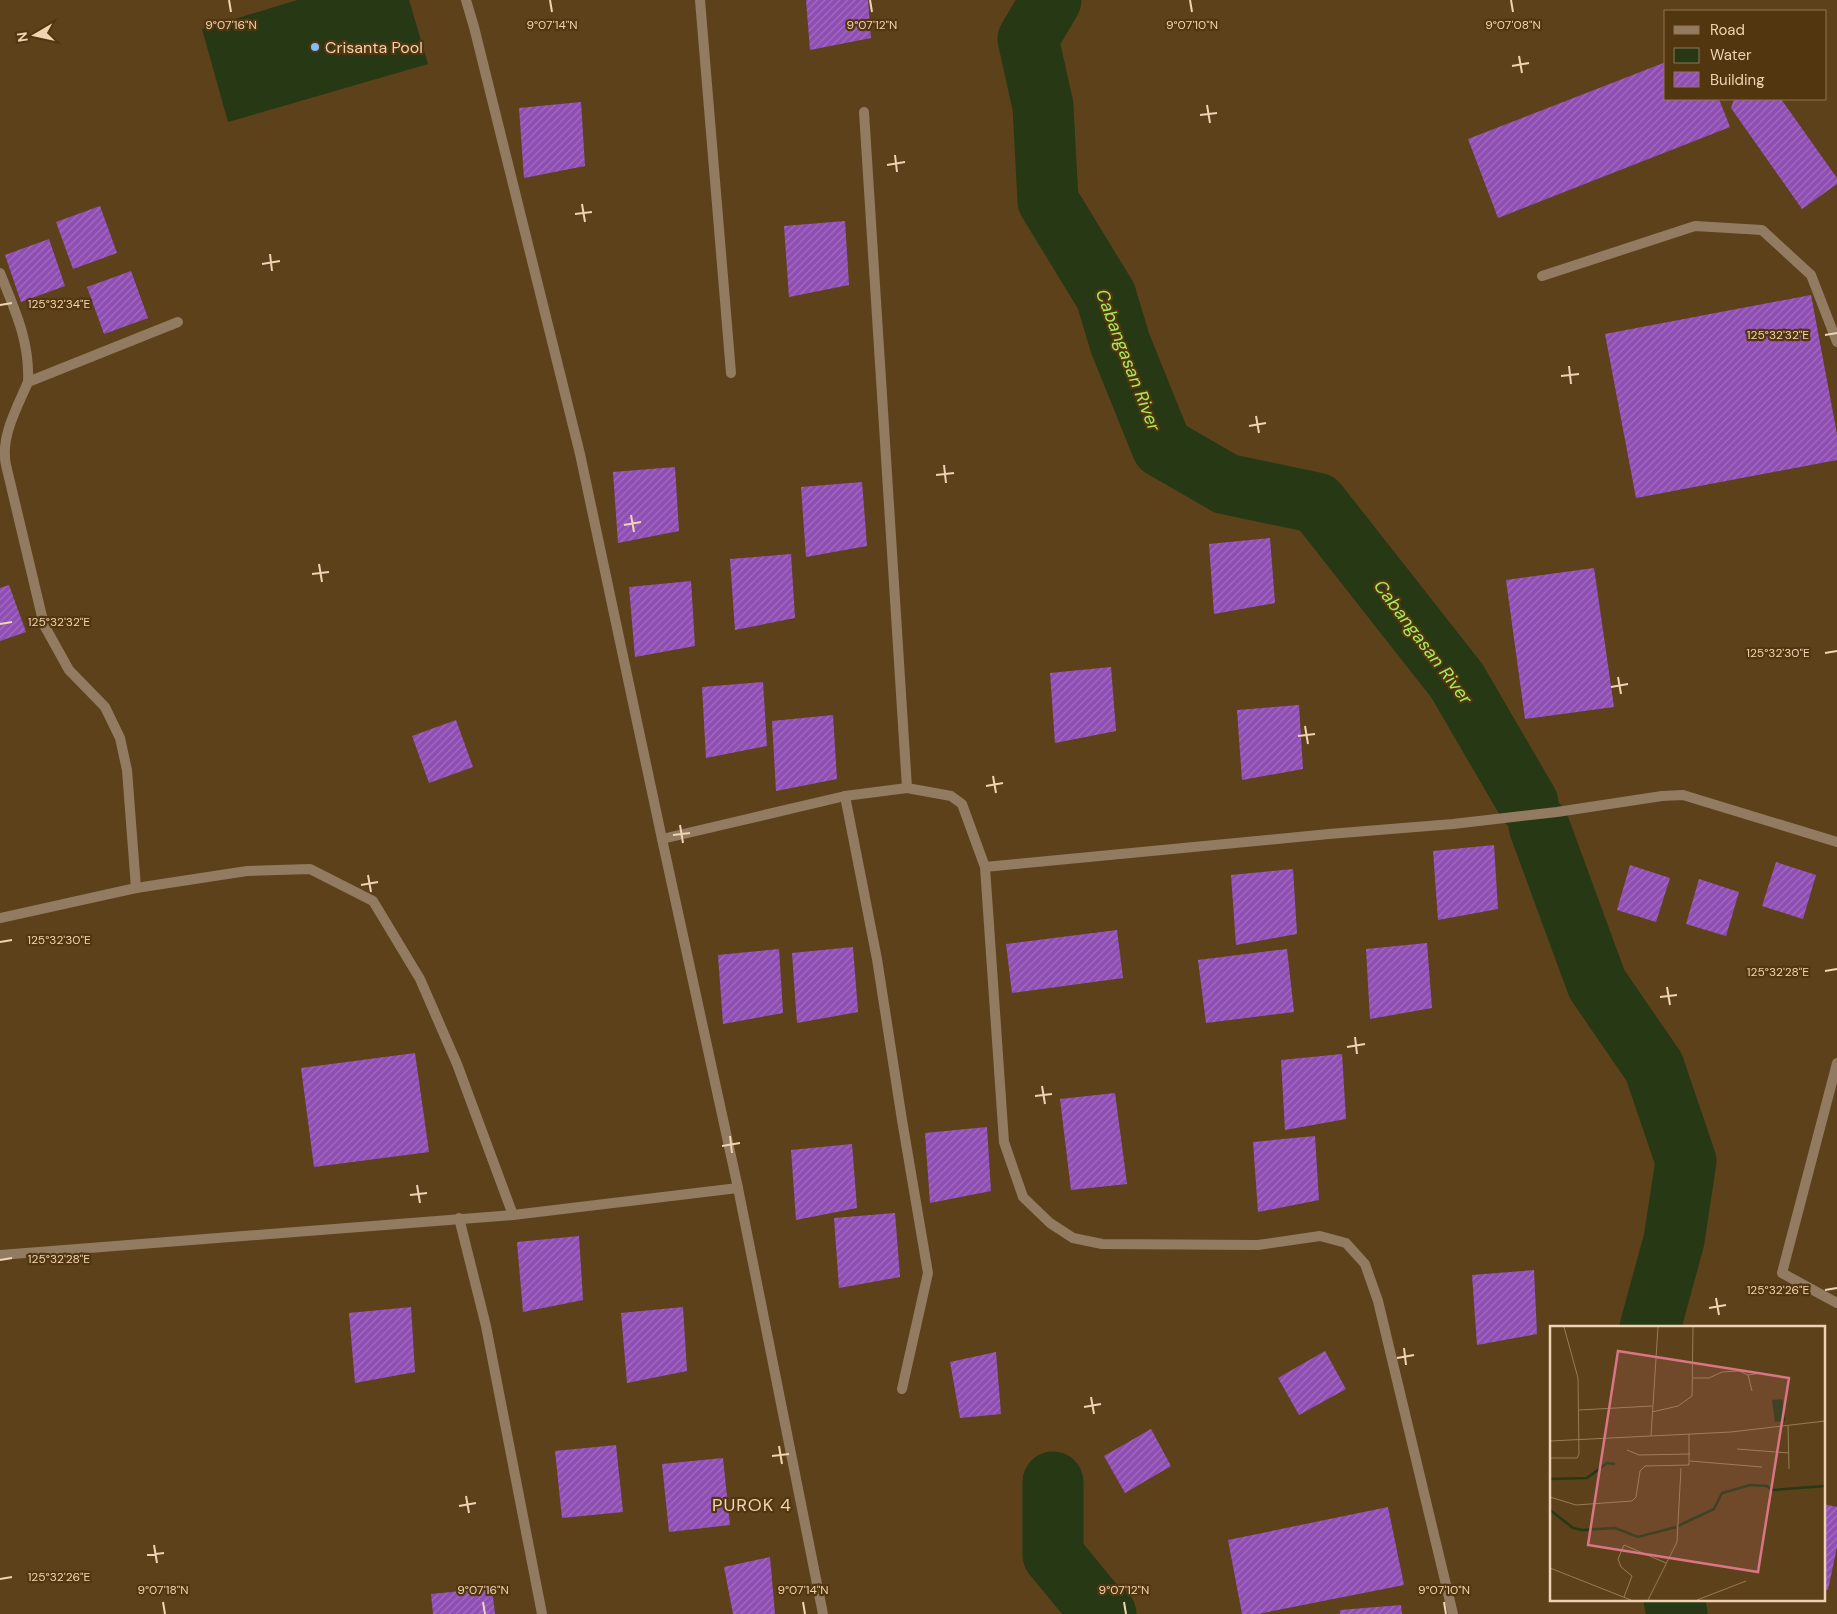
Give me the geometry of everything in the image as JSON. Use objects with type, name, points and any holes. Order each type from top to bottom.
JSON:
[{"type":"street","points":[[466,0],[580,454],[738,1188],[822,1614]]},
{"type":"street","points":[[700,0],[731,373]]},
{"type":"street","points":[[864,112],[907,788]]},
{"type":"street","points":[[1542,276],[1694,226],[1762,230],[1811,275],[1837,342]]},
{"type":"street","points":[[0,273],[26,344],[29,367],[28,382],[8,431],[4,454],[6,465],[44,625],[69,670],[104,707],[120,738],[127,770],[136,888]]},
{"type":"street","points":[[28,382],[178,322]]},
{"type":"street","points":[[662,839],[845,796],[907,788],[951,796],[962,804],[986,867],[1004,1142],[1023,1198],[1050,1222],[1073,1238],[1102,1244],[1258,1245],[1320,1236],[1346,1243],[1365,1264],[1378,1301],[1453,1614]]},
{"type":"street","points":[[986,867],[1453,824],[1557,812],[1662,796],[1683,795],[1837,842]]},
{"type":"street","points":[[845,796],[877,959],[928,1273],[902,1389]]},
{"type":"street","points":[[0,918],[136,888],[247,871],[310,869],[373,901],[420,979],[457,1064],[513,1215]]},
{"type":"street","points":[[1837,1063],[1782,1273],[1837,1303]]},
{"type":"street","points":[[0,1255],[513,1215],[738,1188]]},
{"type":"street","points":[[459,1218],[486,1326],[542,1614]]},
{"type":"water","name":"Crisanta Pool","points":[[297,0],[409,0],[428,64],[228,122],[202,29]]},
{"type":"building","points":[[806,0],[868,0],[871,38],[810,50]]},
{"type":"building","points":[[1664,63],[1664,100],[1719,100],[1730,127],[1498,218],[1468,139]]},
{"type":"building","points":[[1734,100],[1782,100],[1837,178],[1837,184],[1802,209],[1731,108]]},
{"type":"building","points":[[581,102],[585,166],[524,178],[519,108]]},
{"type":"building","points":[[100,206],[117,253],[73,269],[56,222]]},
{"type":"building","points":[[845,221],[849,285],[789,297],[784,226]]},
{"type":"building","points":[[49,239],[65,286],[21,302],[5,255]]},
{"type":"building","points":[[131,271],[148,318],[104,334],[87,287]]},
{"type":"building","points":[[1811,295],[1837,434],[1837,460],[1636,498],[1605,334]]},
{"type":"building","points":[[675,467],[679,531],[618,543],[613,472]]},
{"type":"building","points":[[862,482],[867,546],[806,557],[801,487]]},
{"type":"building","points":[[1270,538],[1275,603],[1214,614],[1209,544]]},
{"type":"building","points":[[791,554],[795,618],[735,630],[730,559]]},
{"type":"building","points":[[1594,568],[1614,707],[1525,719],[1506,580]]},
{"type":"building","points":[[691,581],[695,646],[635,657],[629,587]]},
{"type":"building","points":[[9,585],[26,632],[0,641],[0,588]]},
{"type":"building","points":[[1111,667],[1116,731],[1055,743],[1050,673]]},
{"type":"building","points":[[763,682],[767,746],[706,758],[702,687]]},
{"type":"building","points":[[1299,705],[1303,769],[1242,780],[1237,710]]},
{"type":"building","points":[[833,715],[837,779],[776,791],[772,721]]},
{"type":"building","points":[[456,720],[473,767],[429,783],[412,736]]},
{"type":"building","points":[[1494,845],[1498,909],[1438,920],[1433,851]]},
{"type":"building","points":[[1776,862],[1816,875],[1803,919],[1762,906]]},
{"type":"building","points":[[1630,865],[1670,878],[1656,922],[1617,910]]},
{"type":"building","points":[[1293,869],[1297,934],[1236,945],[1231,875]]},
{"type":"building","points":[[1699,879],[1739,892],[1726,936],[1686,924]]},
{"type":"building","points":[[1117,930],[1123,978],[1012,993],[1006,944]]},
{"type":"building","points":[[1427,943],[1432,1008],[1370,1019],[1366,949]]},
{"type":"building","points":[[853,947],[858,1012],[797,1023],[792,953]]},
{"type":"building","points":[[779,949],[783,1013],[723,1024],[718,955]]},
{"type":"building","points":[[1287,949],[1294,1012],[1206,1023],[1198,960]]},
{"type":"building","points":[[415,1053],[429,1152],[314,1167],[301,1068]]},
{"type":"building","points":[[1342,1054],[1346,1119],[1285,1130],[1281,1060]]},
{"type":"building","points":[[1115,1093],[1127,1184],[1071,1190],[1060,1099]]},
{"type":"building","points":[[987,1127],[991,1191],[930,1203],[925,1133]]},
{"type":"building","points":[[1315,1136],[1319,1200],[1258,1212],[1253,1142]]},
{"type":"building","points":[[852,1144],[857,1208],[796,1220],[791,1150]]},
{"type":"building","points":[[895,1213],[900,1277],[839,1288],[834,1218]]},
{"type":"building","points":[[579,1236],[583,1300],[523,1312],[517,1242]]},
{"type":"building","points":[[1534,1270],[1537,1334],[1477,1345],[1472,1275]]},
{"type":"building","points":[[411,1307],[415,1372],[355,1383],[349,1313]]},
{"type":"building","points":[[683,1307],[687,1371],[627,1383],[621,1313]]},
{"type":"building","points":[[1325,1351],[1346,1389],[1299,1415],[1278,1378]]},
{"type":"building","points":[[996,1352],[1001,1414],[960,1418],[950,1362]]},
{"type":"building","points":[[1151,1429],[1171,1466],[1125,1493],[1104,1456]]},
{"type":"building","points":[[616,1445],[623,1512],[562,1518],[555,1451]]},
{"type":"building","points":[[723,1458],[730,1525],[669,1532],[662,1464]]},
{"type":"building","points":[[1824,1504],[1837,1507],[1837,1547],[1828,1590],[1824,1589]]},
{"type":"building","points":[[1388,1507],[1404,1585],[1258,1614],[1242,1614],[1228,1540]]},
{"type":"building","points":[[770,1557],[775,1614],[733,1614],[724,1567]]},
{"type":"building","points":[[492,1588],[495,1614],[433,1614],[431,1594]]},
{"type":"building","points":[[1401,1605],[1402,1614],[1340,1614],[1340,1610]]},
{"type":"waterway","name":"Cabangasan River","points":[[1051,0],[1028,39],[1043,106],[1048,201],[1106,296],[1120,343],[1162,447],[1226,484],[1317,503],[1457,681],[1528,803]]},
{"type":"waterway","name":"Cabangasan River","points":[[1539,826],[1597,984],[1654,1067],[1686,1161],[1674,1240],[1651,1326]]},
{"type":"waterway","name":"Cabangasan River","points":[[1053,1482],[1053,1555],[1095,1606],[1106,1614]]},
{"type":"waterway","name":"Cabangasan River","points":[[1674,1602],[1677,1614]]},
{"type":"place","name":"Crisanta Pool","points":[[315,47]]},
{"type":"district","name":"PUROK 4","points":[[752,1505]]}]
